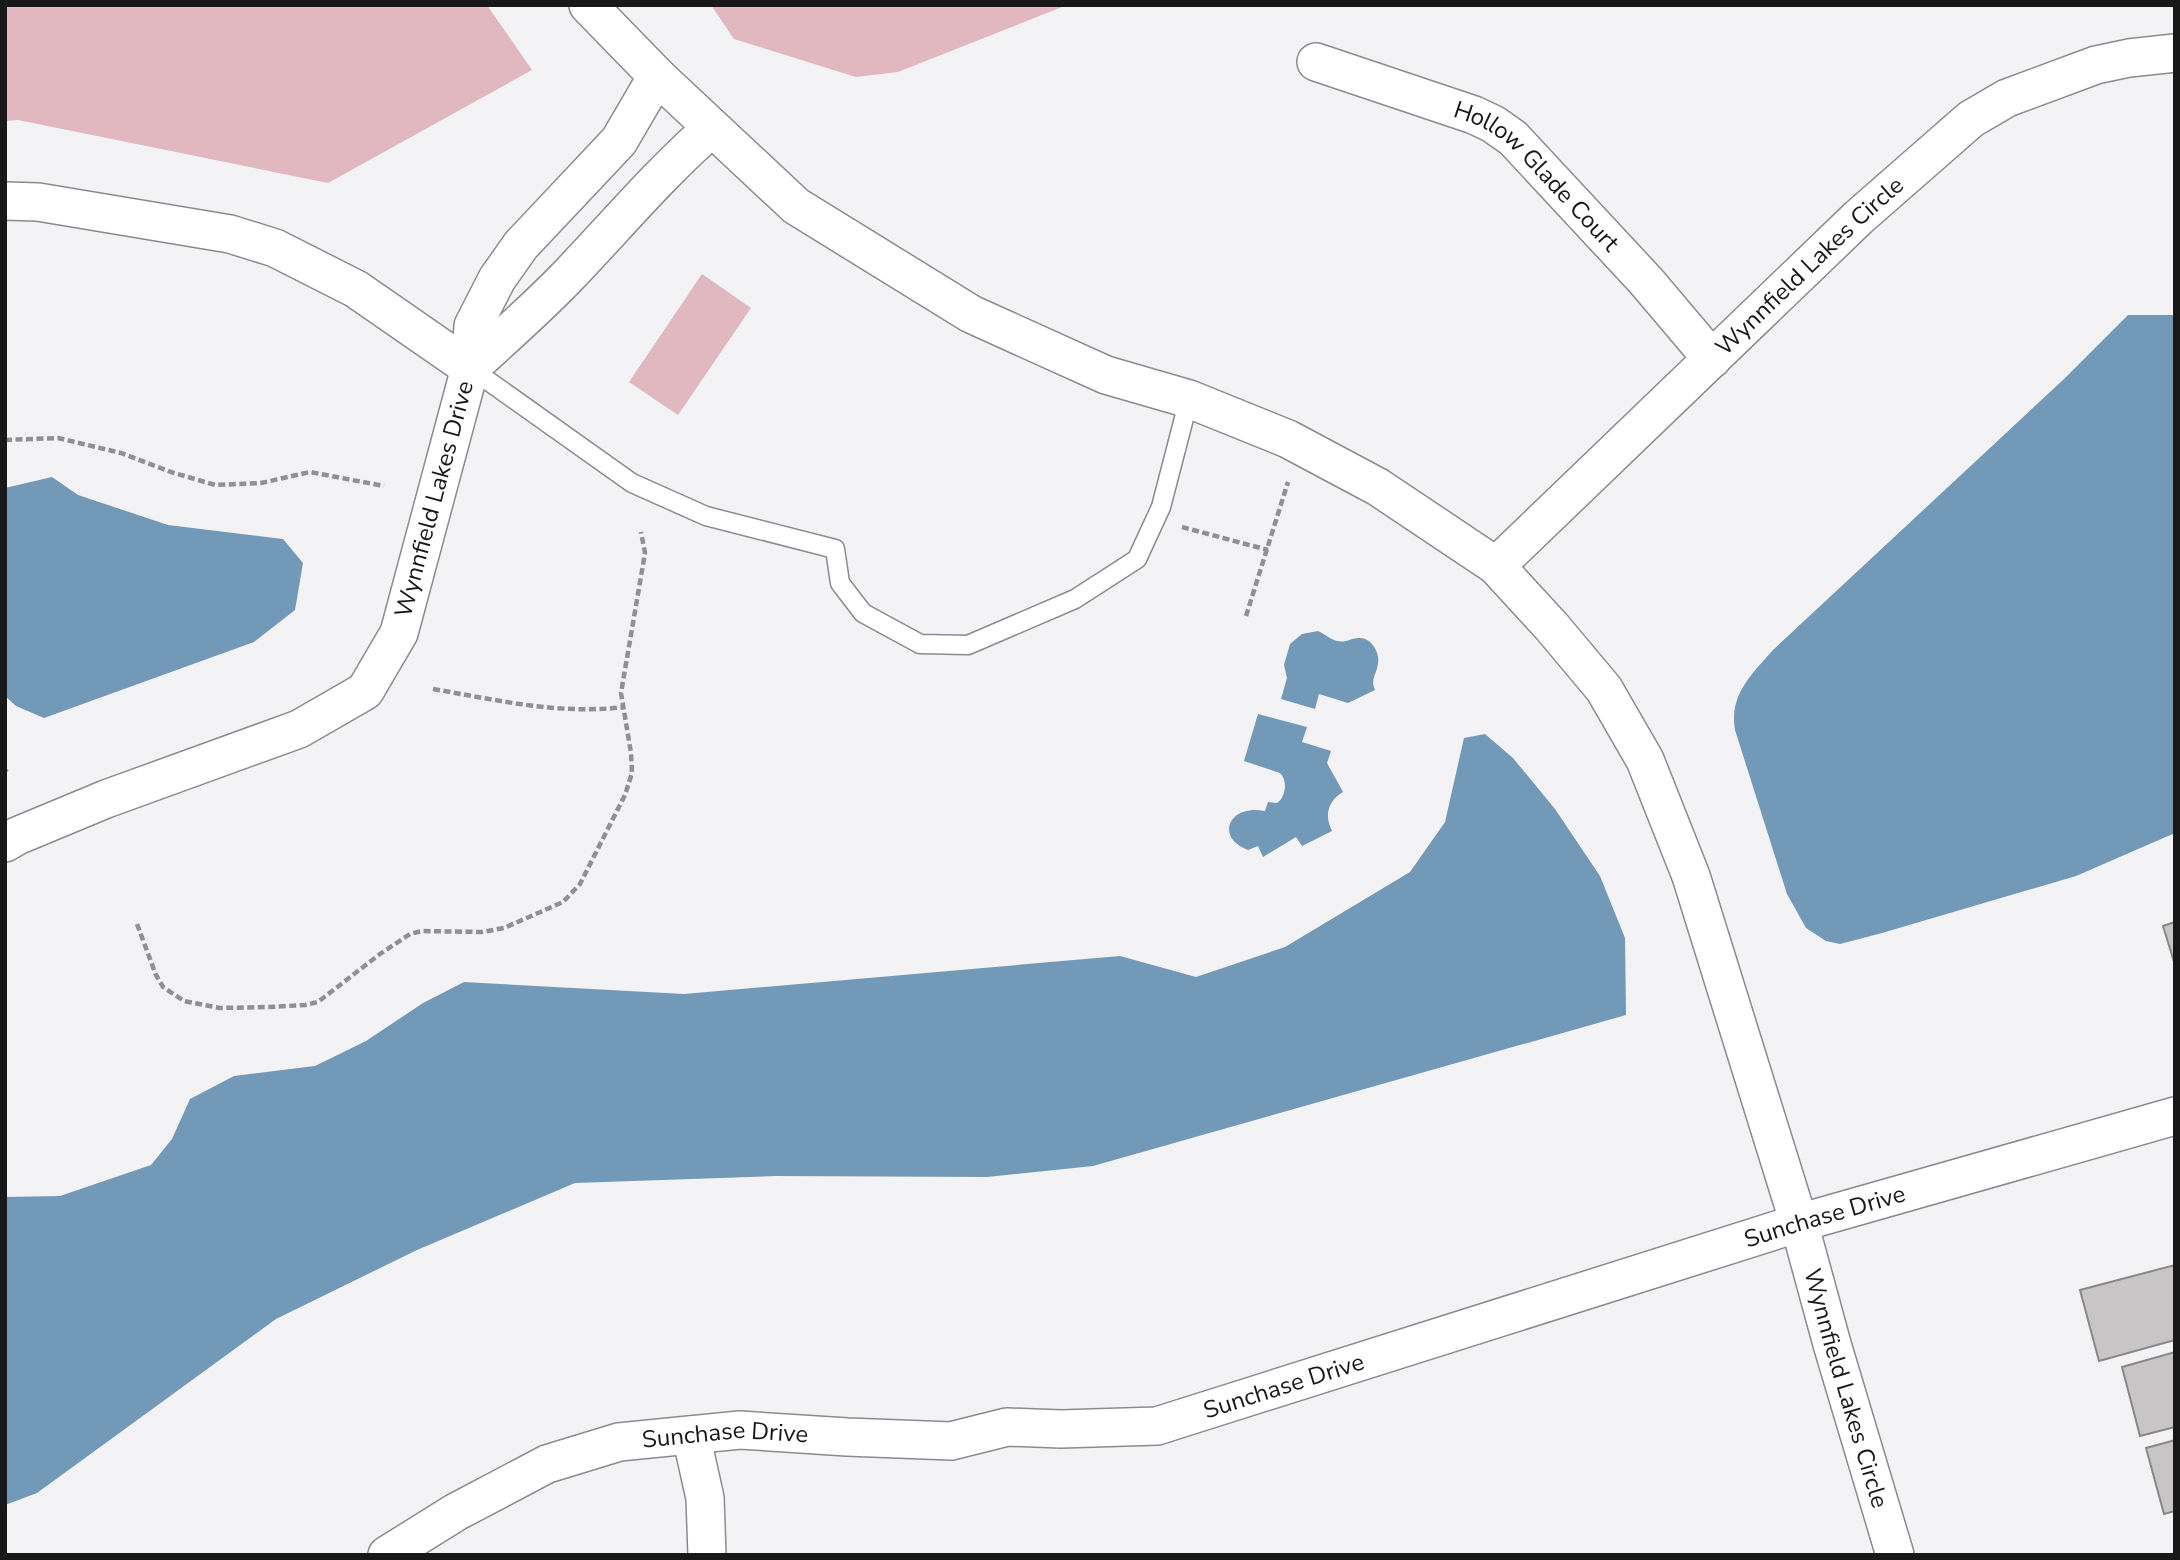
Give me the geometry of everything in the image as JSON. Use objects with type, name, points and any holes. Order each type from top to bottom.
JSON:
[{"type":"street","name":"Wynnfield Lakes Circle","points":[[588,5],[657,76],[796,206],[971,314],[1106,375],[1189,399],[1288,439],[1378,487],[1496,566],[1552,626],[1604,689],[1645,760],[1691,876],[1799,1223],[1895,1555]]},
{"type":"street","name":"Wynnfield Lakes Circle","points":[[1496,566],[1859,217],[1971,119],[2007,98],[2096,65],[2175,53]]},
{"type":"street","name":"Hollow Glade Court","points":[[1316,62],[1474,115],[1513,138],[1646,281],[1712,359]]},
{"type":"street","points":[[470,368],[474,326],[497,279],[521,245],[619,141],[657,76]]},
{"type":"street","points":[[470,368],[522,322],[628,213],[675,160],[712,128]]},
{"type":"street","name":"Wynnfield Lakes Drive","points":[[5,201],[38,202],[230,234],[275,248],[356,289],[470,368],[399,633],[365,691],[299,729],[106,799],[5,843]]},
{"type":"street","name":"Sunchase Drive","points":[[387,1555],[456,1512],[547,1465],[619,1443],[740,1430],[951,1441],[1007,1427],[1061,1429],[1157,1426],[1799,1223],[2175,1116]]},
{"type":"street","points":[[691,1435],[705,1498],[707,1555]]},
{"type":"lane","points":[[470,368],[632,483],[706,516],[835,549],[840,583],[863,613],[920,644],[968,645],[1075,599],[1137,559],[1161,507],[1189,399]]},
{"type":"path","points":[[5,440],[58,438],[121,453],[215,485],[261,483],[310,472],[384,486]]},
{"type":"path","points":[[1246,616],[1288,482]]},
{"type":"path","points":[[1182,527],[1268,550]]},
{"type":"path","points":[[137,924],[163,987],[184,1001],[220,1008],[305,1005],[318,1002],[410,934],[422,931],[482,932],[504,928],[563,902],[580,884],[625,795],[632,773],[621,693],[645,553],[640,532]]},
{"type":"path","points":[[433,689],[532,707],[593,711],[624,707]]},
{"type":"shaded area","points":[[5,5],[487,5],[532,70],[328,183],[18,120],[5,121]]},
{"type":"shaded area","points":[[711,5],[1067,5],[898,72],[856,77],[734,39]]},
{"type":"shaded area","points":[[702,274],[751,308],[678,415],[629,382]]},
{"type":"water","points":[[2128,315],[2175,315],[2175,833],[2076,876],[1840,944],[1826,941],[1806,928],[1787,894],[1735,730],[1735,706],[1739,696],[1750,677],[1773,650],[2064,379]]},
{"type":"water","points":[[52,477],[78,495],[168,525],[283,539],[303,563],[295,610],[254,642],[44,718],[16,706],[5,696],[5,488]]},
{"type":"water","points":[[1318,631],[1335,640],[1361,638],[1372,644],[1378,659],[1373,680],[1375,690],[1348,703],[1319,694],[1315,709],[1281,699],[1287,678],[1284,665],[1290,644],[1302,634]]},
{"type":"water","points":[[1258,714],[1307,727],[1302,742],[1331,751],[1327,763],[1343,792],[1329,809],[1328,819],[1332,831],[1302,846],[1296,837],[1263,857],[1258,846],[1248,850],[1238,845],[1229,831],[1230,823],[1242,812],[1265,811],[1268,802],[1277,803],[1284,793],[1285,784],[1280,773],[1244,761]]},
{"type":"water","points":[[1485,734],[1513,758],[1555,809],[1600,876],[1625,938],[1626,1015],[1093,1166],[987,1177],[775,1176],[575,1183],[417,1250],[276,1319],[37,1493],[5,1505],[5,1197],[60,1196],[151,1165],[172,1139],[190,1099],[234,1076],[315,1066],[366,1041],[423,1003],[464,982],[684,994],[1120,956],[1196,977],[1285,947],[1410,872],[1445,822],[1464,738]]},
{"type":"building","points":[[2175,922],[2175,965],[2163,926]]},
{"type":"building","points":[[2175,1265],[2175,1340],[2099,1361],[2080,1290]]},
{"type":"building","points":[[2175,1352],[2175,1427],[2140,1436],[2122,1367]]},
{"type":"building","points":[[2175,1440],[2175,1511],[2164,1514],[2146,1448]]}]
